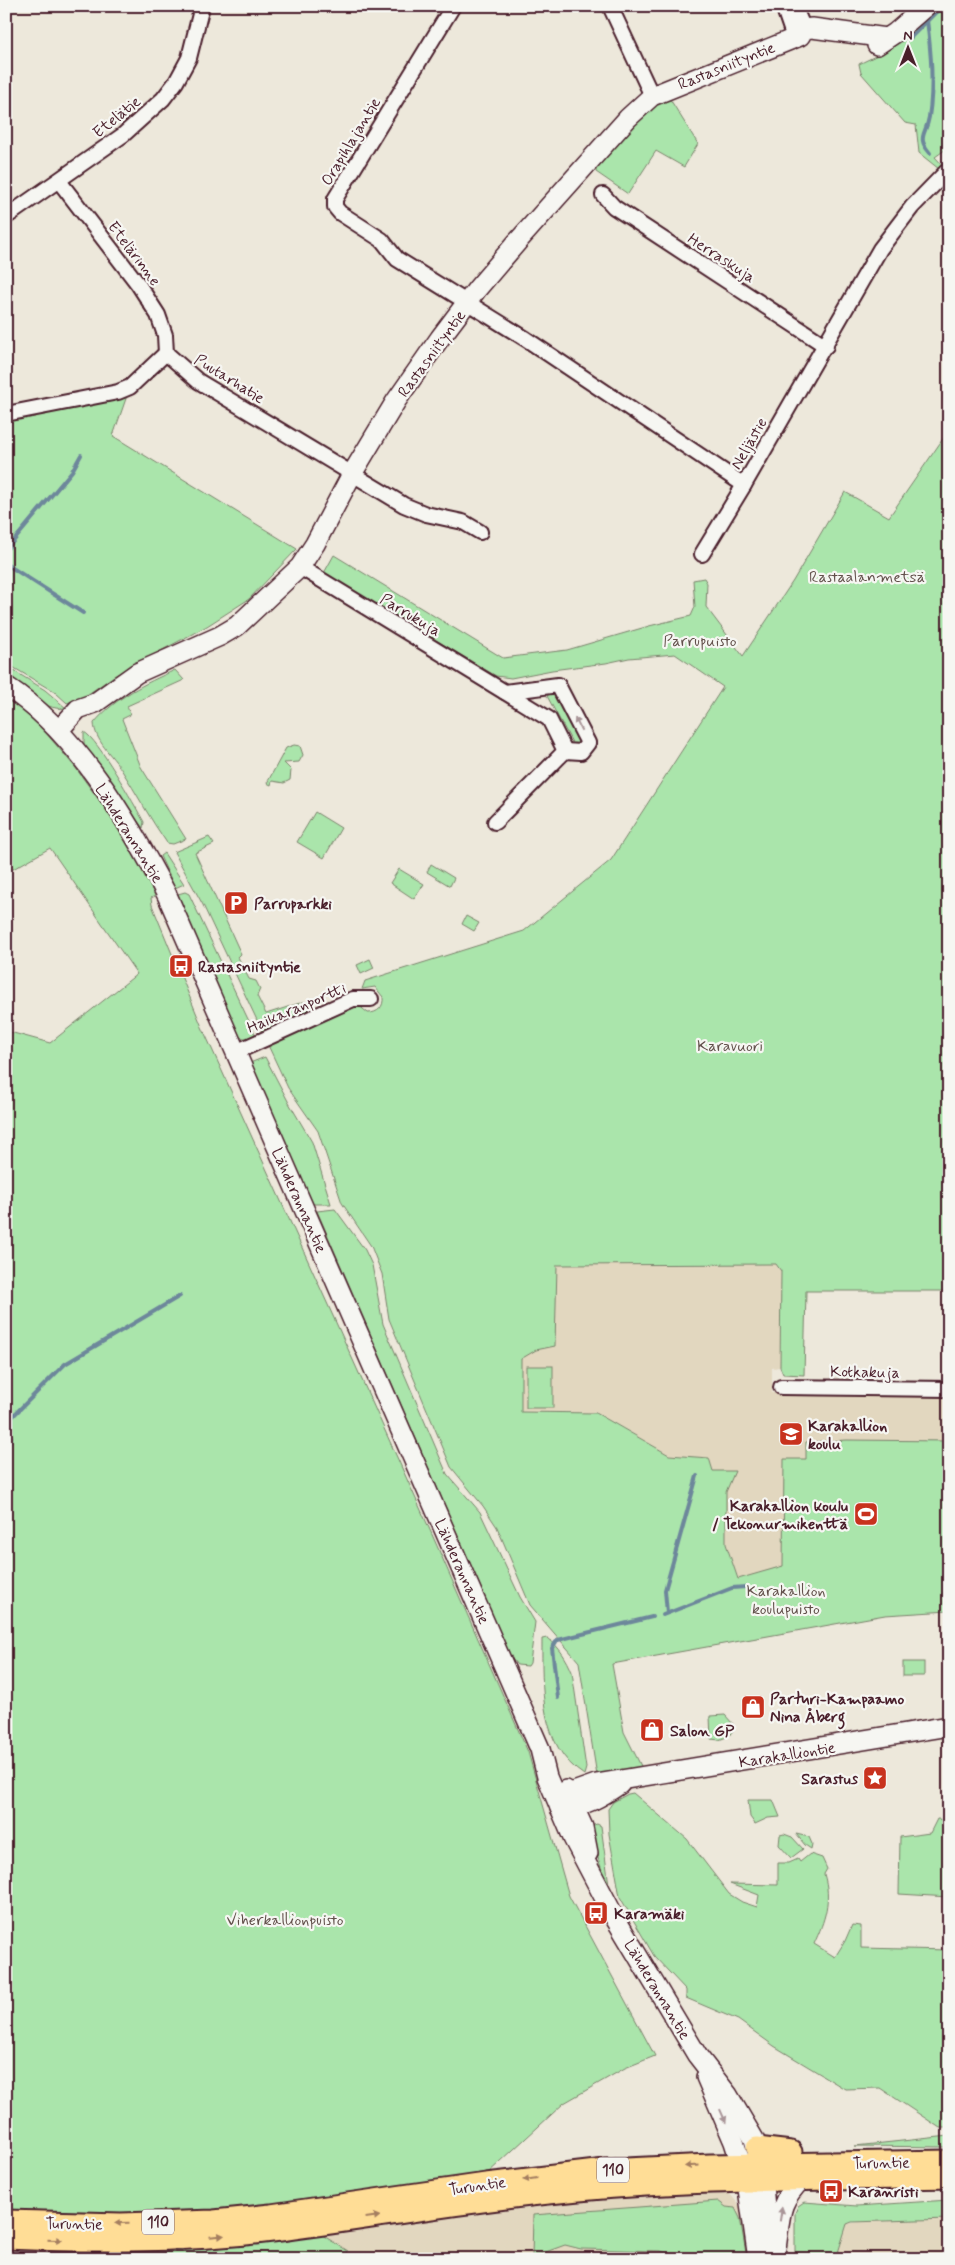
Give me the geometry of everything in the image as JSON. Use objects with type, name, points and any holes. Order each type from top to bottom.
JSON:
[{"type":"main road","points":[[754,2168],[783,2152],[949,2152]]},
{"type":"main road","name":"Turuntie","points":[[6,2221],[121,2224],[214,2221],[579,2173],[632,2168],[754,2168],[949,2161]]},
{"type":"main road","name":"Turuntie","points":[[6,2238],[121,2240],[207,2237],[271,2231],[553,2192],[636,2186],[754,2168],[801,2180],[949,2177]]},
{"type":"street","name":"Etelätie","points":[[6,217],[123,135],[155,108],[171,89],[189,58],[202,6]]},
{"type":"street","name":"Orapihlajantie","points":[[453,6],[335,199],[335,207],[340,213],[382,240],[397,259],[467,302]]},
{"type":"street","points":[[610,6],[652,96]]},
{"type":"street","points":[[783,6],[804,40],[867,47],[880,43],[926,6]]},
{"type":"street","points":[[794,6],[800,35]]},
{"type":"street","name":"Rastasniityntie","points":[[59,730],[78,725],[95,703],[138,673],[220,636],[237,626],[300,567],[315,544],[352,474],[396,401],[467,302],[628,118],[652,96],[800,35]]},
{"type":"street","name":"Neljästie","points":[[467,302],[744,485],[826,346],[880,249],[912,207],[949,169]]},
{"type":"street","name":"Etelärinne","points":[[59,181],[138,284],[158,315],[165,335],[166,353]]},
{"type":"street","name":"Herraskuja","points":[[603,195],[614,207],[826,346]]},
{"type":"street","points":[[6,414],[118,392],[130,387],[166,353]]},
{"type":"street","name":"Puutarhatie","points":[[166,353],[198,381],[416,511],[463,522],[480,532]]},
{"type":"street","points":[[702,554],[744,485]]},
{"type":"street","name":"Parrukuja","points":[[300,567],[549,719],[565,750]]},
{"type":"street","points":[[495,822],[565,750],[581,752],[588,743],[558,685],[505,692]]},
{"type":"street","name":"Lähderannantie","points":[[6,686],[29,702],[59,730],[106,791],[146,855],[167,896],[540,1749],[556,1768],[568,1803],[573,1838],[592,1870],[616,1918],[697,2055],[754,2168],[767,2229],[770,2257]]},
{"type":"street","name":"Haikaranportti","points":[[236,1052],[353,999],[371,999]]},
{"type":"street","name":"Kotkakuja","points":[[781,1387],[949,1389]]},
{"type":"street","name":"Karakalliontie","points":[[568,1803],[596,1784],[625,1781],[949,1726]]},
{"type":"street","points":[[770,2257],[780,2210],[789,2193],[801,2180]]},
{"type":"shaded area","name":"Karakallion koulu","points":[[776,1264],[781,1270],[780,1367],[772,1368],[772,1393],[949,1394],[949,1568],[783,1567],[738,1579],[726,1544],[726,1492],[713,1471],[709,1458],[669,1455],[596,1413],[521,1412],[521,1359],[557,1265]]},
{"type":"shaded area","points":[[729,2193],[746,2213],[754,2259],[345,2259],[348,2251],[322,2235],[341,2234],[461,2215],[600,2199]]},
{"type":"shaded area","points":[[949,2219],[949,2259],[836,2259],[847,2224]]},
{"type":"green space","points":[[936,6],[949,6],[949,147],[935,157],[947,170],[944,173],[919,153],[916,125],[905,123],[861,73],[859,64],[890,49]]},
{"type":"green space","points":[[668,96],[698,144],[684,167],[656,151],[628,194],[596,172],[596,164],[644,113]]},
{"type":"green space","points":[[130,387],[113,436],[297,549],[249,599],[207,626],[114,676],[84,697],[67,703],[56,693],[6,663],[6,414]]},
{"type":"green space","name":"Karavuori","points":[[949,430],[949,1291],[806,1291],[804,1375],[783,1374],[780,1367],[781,1271],[776,1264],[557,1265],[555,1346],[536,1350],[521,1359],[521,1412],[596,1413],[669,1455],[709,1458],[713,1471],[735,1471],[726,1492],[726,1544],[738,1579],[783,1566],[784,1459],[806,1459],[806,1442],[847,1440],[949,1441],[949,1611],[885,1615],[612,1664],[624,1732],[642,1768],[597,1776],[579,1662],[530,1605],[497,1527],[483,1506],[451,1467],[389,1319],[382,1274],[371,1246],[342,1203],[318,1131],[288,1088],[267,1043],[351,1005],[358,1005],[368,1013],[377,1011],[382,1004],[383,997],[375,987],[362,989],[365,981],[524,931],[611,860],[723,687],[675,654],[629,658],[511,678],[496,676],[324,573],[334,555],[503,658],[567,650],[691,616],[695,607],[693,580],[704,578],[707,583],[706,607],[743,656],[793,581],[845,492],[889,517]]},
{"type":"green space","points":[[6,666],[45,690],[66,708],[49,706],[33,697],[6,672]]},
{"type":"green space","points":[[175,670],[184,680],[127,706],[130,715],[122,719],[141,767],[186,839],[173,844],[167,843],[155,825],[121,769],[97,736],[94,723],[121,698]]},
{"type":"green space","points":[[552,692],[580,742],[578,746],[574,746],[547,696]]},
{"type":"green space","name":"Viherkallionpuisto","points":[[6,700],[27,711],[75,767],[130,843],[155,896],[151,898],[152,905],[202,1027],[430,1530],[528,1752],[569,1896],[655,2056],[625,2068],[564,2103],[487,2174],[216,2215],[6,2217],[6,1031],[50,1043],[137,974],[50,848],[6,873]]},
{"type":"green space","points":[[84,732],[98,746],[116,773],[144,822],[143,828],[84,749]]},
{"type":"green space","points":[[294,745],[300,746],[303,755],[299,762],[284,763],[291,770],[290,780],[284,783],[272,781],[271,785],[267,783],[286,748]]},
{"type":"green space","points":[[315,812],[341,828],[324,858],[297,842]]},
{"type":"green space","points":[[209,837],[214,844],[195,853],[241,954],[238,957],[249,979],[256,981],[260,989],[257,996],[266,1014],[303,1002],[310,1003],[309,1011],[306,1015],[263,1033],[203,905],[174,852]]},
{"type":"green space","points":[[164,853],[184,884],[175,888],[160,856]]},
{"type":"green space","points":[[431,864],[454,878],[450,886],[427,872]]},
{"type":"green space","points":[[399,869],[424,884],[414,899],[390,883]]},
{"type":"green space","points":[[185,892],[189,894],[255,1034],[255,1038],[239,1037],[191,929],[178,894]]},
{"type":"green space","points":[[466,916],[479,923],[474,931],[462,924]]},
{"type":"green space","points":[[370,959],[374,968],[361,974],[357,965]]},
{"type":"green space","points":[[265,1057],[312,1142],[331,1204],[313,1204],[265,1098],[250,1063]]},
{"type":"green space","points":[[335,1209],[365,1250],[372,1265],[383,1324],[447,1474],[480,1512],[520,1597],[535,1622],[530,1663],[528,1666],[517,1665],[503,1648],[486,1600],[317,1211]]},
{"type":"green space","points":[[526,1366],[553,1366],[553,1408],[526,1408]]},
{"type":"green space","points":[[548,1638],[556,1645],[568,1662],[572,1672],[586,1768],[584,1775],[569,1763],[558,1748],[546,1714],[543,1696],[542,1639]]},
{"type":"green space","points":[[903,1662],[924,1662],[924,1676],[903,1676]]},
{"type":"green space","points":[[725,1715],[733,1724],[733,1730],[729,1736],[719,1740],[711,1739],[710,1716]]},
{"type":"green space","points":[[633,1793],[687,1839],[729,1894],[742,1902],[757,1907],[759,1895],[730,1884],[778,1885],[778,1863],[789,1863],[798,1859],[800,1862],[810,1854],[822,1858],[827,1869],[824,1874],[827,1901],[824,1918],[814,1944],[835,1957],[852,1925],[861,1926],[861,1948],[949,1950],[949,2128],[940,2128],[880,2088],[845,2089],[774,2046],[738,2020],[686,1998],[686,1990],[654,1956],[620,1897],[609,1834],[608,1809],[613,1802]]},
{"type":"green space","points":[[748,1800],[773,1800],[780,1817],[768,1818],[755,1824],[750,1817]]},
{"type":"green space","points":[[937,1819],[949,1820],[949,1897],[899,1894],[900,1837],[930,1833]]},
{"type":"green space","points":[[597,1824],[601,1826],[609,1885],[607,1886],[588,1827]]},
{"type":"green space","points":[[784,1834],[792,1837],[803,1849],[791,1858],[779,1845],[780,1835]]},
{"type":"green space","points":[[796,1834],[809,1837],[812,1844],[811,1849],[805,1845]]},
{"type":"green space","points":[[949,2136],[949,2147],[855,2146]]},
{"type":"green space","points":[[949,2200],[949,2219],[852,2222],[847,2224],[836,2259],[795,2259],[795,2213],[798,2206],[804,2202],[857,2206]]},
{"type":"green space","points":[[718,2201],[726,2207],[735,2208],[740,2218],[747,2259],[678,2259],[661,2251],[581,2249],[565,2245],[532,2257],[533,2215]]},
{"type":"green space","points":[[322,2235],[348,2251],[345,2259],[6,2259],[6,2256],[203,2248]]},
{"type":"waterway","points":[[910,38],[942,6]]},
{"type":"waterway","points":[[927,20],[932,81],[929,117],[923,139],[930,153]]},
{"type":"waterway","points":[[6,550],[72,471],[81,455]]},
{"type":"waterway","points":[[6,564],[83,613]]},
{"type":"waterway","points":[[12,1424],[12,1417],[65,1364],[180,1296]]},
{"type":"waterway","points":[[6,1454],[11,1437]]},
{"type":"waterway","points":[[667,1613],[665,1590],[697,1476]]},
{"type":"waterway","points":[[663,1615],[732,1588],[746,1587]]},
{"type":"waterway","points":[[558,1640],[652,1617]]},
{"type":"waterway","points":[[556,1642],[552,1648],[558,1698]]},
{"type":"place","name":"Parruparkki","points":[[236,903]]},
{"type":"place","name":"Rastasniityntie","points":[[181,966]]},
{"type":"place","name":"Karakallion koulu","points":[[791,1434]]},
{"type":"place","name":"Karakallion koulu / Tekonurmikenttä","points":[[866,1514]]},
{"type":"place","name":"Parturi-Kampaamo Nina Åberg","points":[[753,1707]]},
{"type":"place","name":"Salon GP","points":[[652,1730]]},
{"type":"place","name":"Sarastus","points":[[875,1778]]},
{"type":"place","name":"Karamäki","points":[[596,1913]]},
{"type":"place","name":"Karanristi","points":[[831,2191]]},
{"type":"park label","name":"Rastaalanmetsä","points":[[867,576]]},
{"type":"park label","name":"Parrupuisto","points":[[700,640]]},
{"type":"park label","name":"Karakallion koulupuisto","points":[[786,1599]]}]
